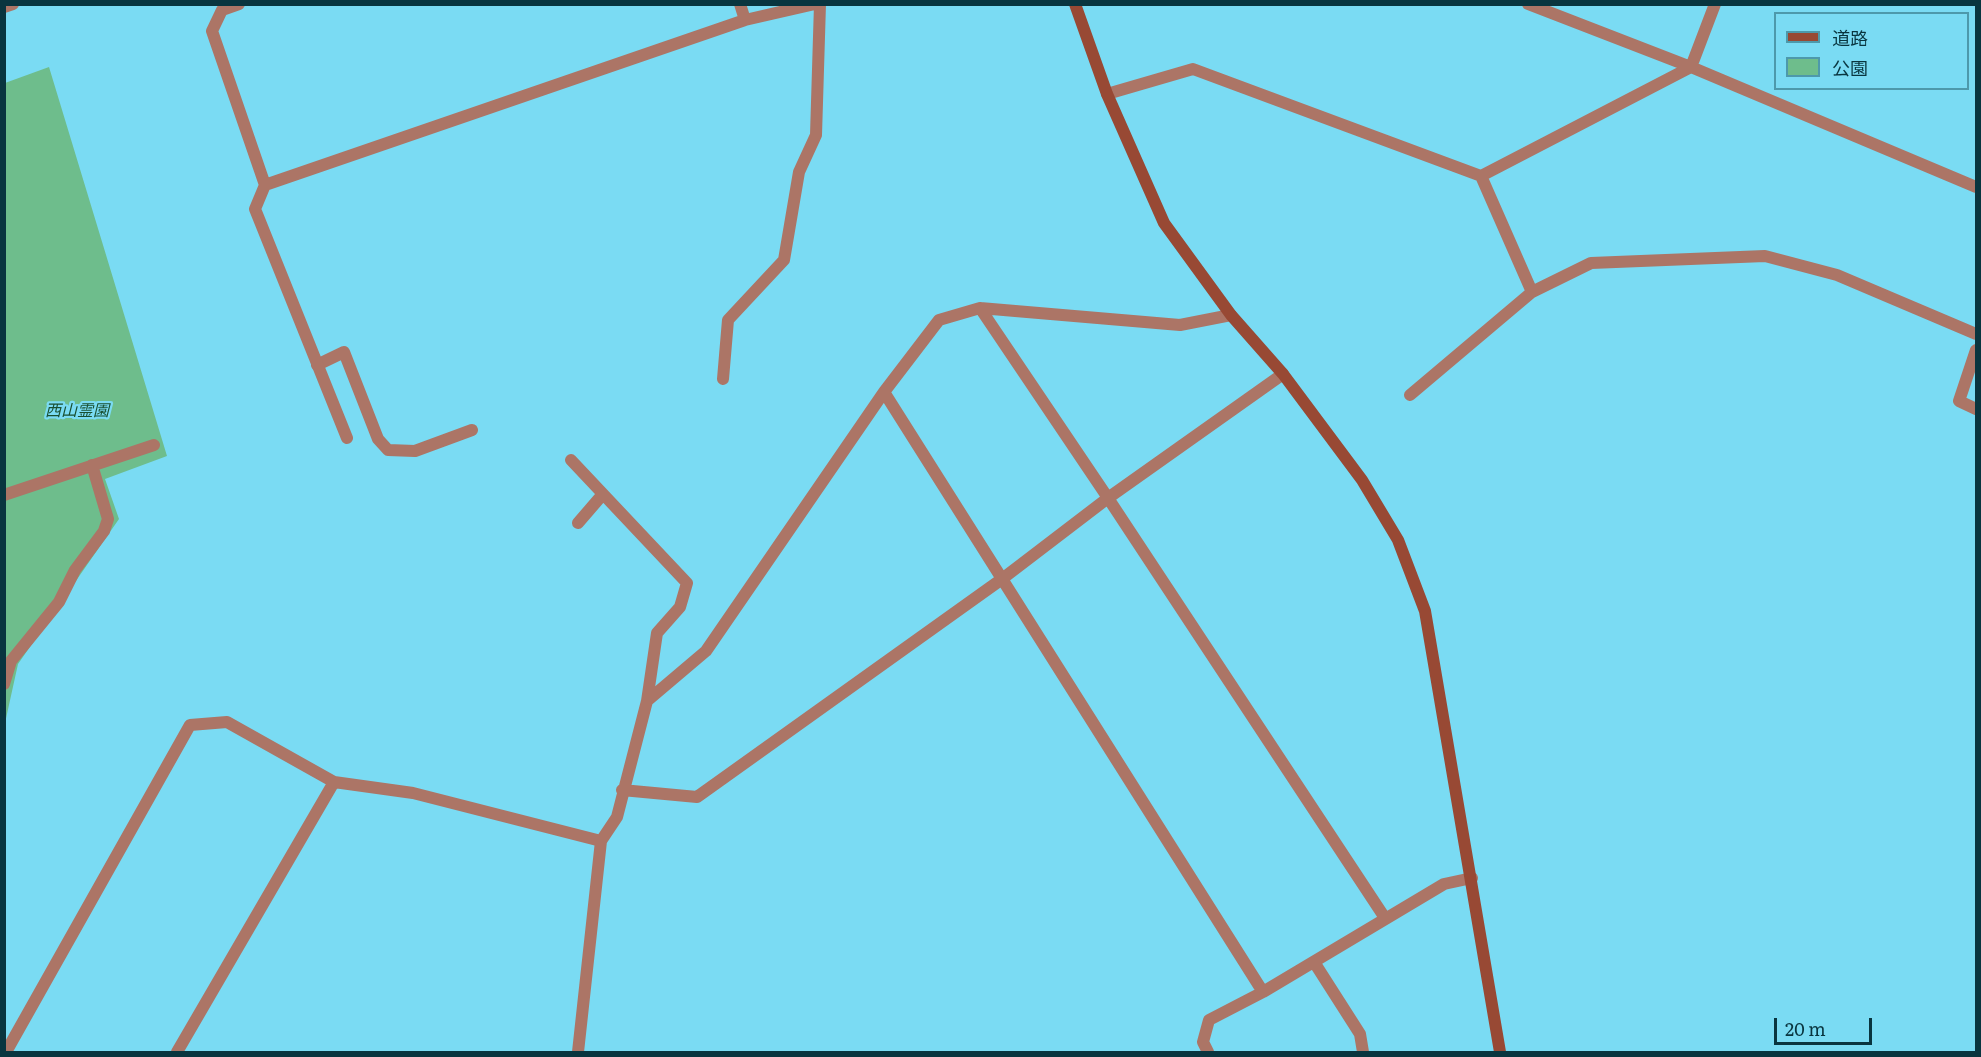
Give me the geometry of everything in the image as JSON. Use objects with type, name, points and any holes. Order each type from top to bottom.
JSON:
[{"type":"street","points":[[4,7],[13,4]]},
{"type":"street","points":[[239,4],[222,10],[212,31],[265,185],[255,209],[347,438]]},
{"type":"street","points":[[740,4],[746,20]]},
{"type":"street","points":[[265,185],[746,20],[815,4]]},
{"type":"street","points":[[723,379],[728,320],[784,260],[799,172],[816,135],[820,4]]},
{"type":"street","points":[[1075,4],[1107,94],[1164,223],[1231,315],[1283,374],[1362,480],[1398,540],[1425,611],[1500,1053]]},
{"type":"street","points":[[1528,4],[1691,67],[1977,187]]},
{"type":"street","points":[[1481,176],[1691,67],[1715,4]]},
{"type":"street","points":[[1107,94],[1193,69],[1481,176],[1532,292]]},
{"type":"street","points":[[1410,395],[1532,292],[1591,263],[1765,256],[1837,275],[1977,334]]},
{"type":"street","points":[[647,701],[706,651],[884,392],[939,320],[980,308],[1180,325],[1231,315]]},
{"type":"street","points":[[980,308],[1385,918]]},
{"type":"street","points":[[1977,350],[1959,401],[1977,409]]},
{"type":"street","points":[[317,365],[344,351],[378,439],[388,450],[415,451],[472,430]]},
{"type":"street","points":[[622,790],[697,797],[1002,579],[1108,498],[1283,374]]},
{"type":"street","points":[[884,392],[1263,992]]},
{"type":"street","points":[[4,495],[154,445]]},
{"type":"street","points":[[571,460],[687,583],[680,606],[657,633],[647,701],[622,790],[617,817],[601,841],[578,1053]]},
{"type":"street","points":[[4,684],[11,661],[59,602],[75,570],[104,531],[108,519],[92,465]]},
{"type":"street","points":[[578,523],[603,494]]},
{"type":"street","points":[[6,1053],[190,725],[227,722],[334,782],[413,793],[601,841]]},
{"type":"street","points":[[177,1053],[334,782]]},
{"type":"street","points":[[1208,1053],[1203,1042],[1209,1020],[1263,992],[1443,884],[1472,878]]},
{"type":"street","points":[[1314,962],[1360,1034],[1363,1053]]},
{"type":"green space","name":"西山霊園","points":[[49,67],[167,456],[105,479],[119,519],[18,664],[5,723],[5,83]]}]
